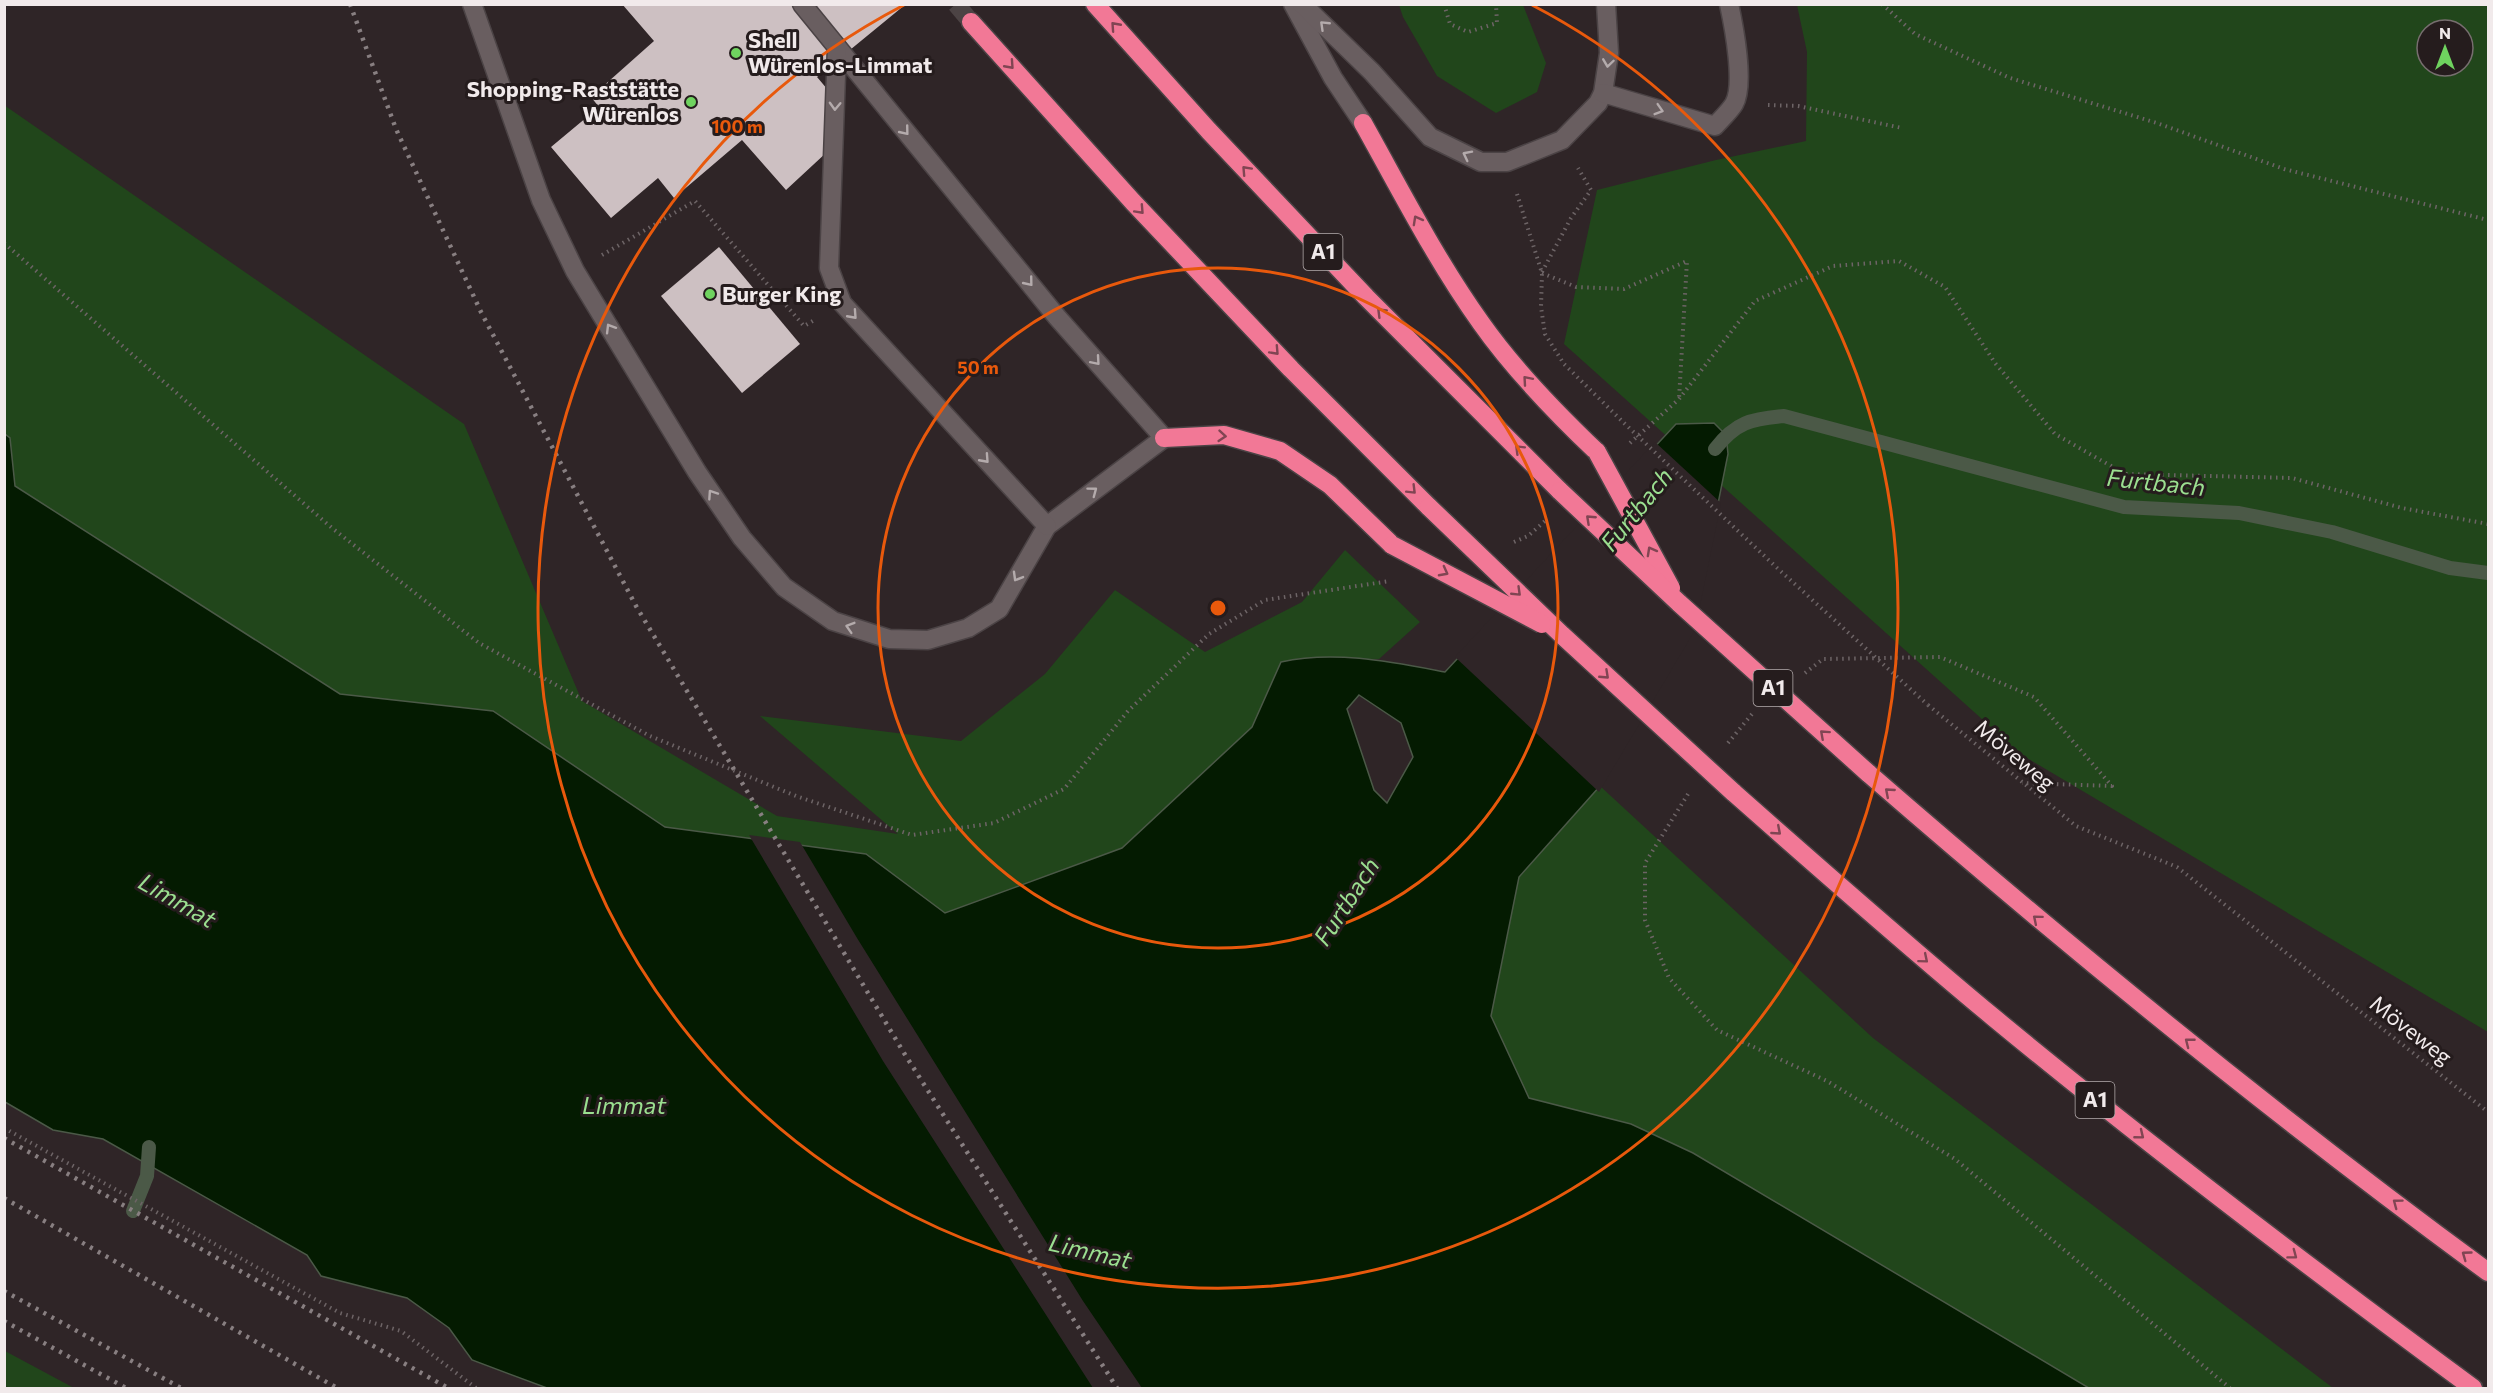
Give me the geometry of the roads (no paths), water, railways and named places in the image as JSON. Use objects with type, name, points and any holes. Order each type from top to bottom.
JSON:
[{"type":"highway","name":"A1","points":[[1095,4],[1209,131],[1366,297],[1560,491],[1679,603],[1868,774],[2060,938],[2328,1151],[2488,1272]]},
{"type":"highway","name":"A1","points":[[971,22],[1141,210],[1291,369],[1429,507],[1562,635],[1732,792],[1899,938],[2100,1104],[2283,1248],[2473,1389]]},
{"type":"highway","points":[[1363,123],[1437,257],[1481,324],[1536,390],[1597,452],[1679,603]]},
{"type":"highway","points":[[1164,438],[1224,435],[1280,451],[1330,485],[1392,545],[1562,635]]},
{"type":"lane","points":[[472,4],[541,200],[576,271],[697,472],[742,538],[784,587],[832,621],[889,639],[928,640],[968,628],[999,609],[1047,526],[1164,438],[1057,317],[802,4]]},
{"type":"lane","points":[[1293,4],[1333,78],[1363,123]]},
{"type":"lane","points":[[1302,4],[1372,72],[1430,137],[1481,162],[1507,162],[1562,141],[1598,103],[1603,93],[1609,53],[1606,4]]},
{"type":"lane","points":[[1603,93],[1715,126],[1735,104],[1739,84],[1734,23],[1729,4]]},
{"type":"lane","points":[[837,47],[830,268],[842,303],[1047,526]]},
{"type":"water","name":"Limmat","points":[[1714,423],[1726,435],[1728,454],[1693,628],[1600,786],[1519,877],[1491,1016],[1529,1098],[1631,1124],[1693,1153],[2089,1388],[547,1388],[472,1360],[449,1328],[407,1298],[321,1276],[307,1255],[103,1139],[53,1130],[5,1102],[5,434],[10,438],[15,486],[340,694],[493,711],[665,827],[866,854],[945,913],[1122,848],[1252,727],[1281,662],[1343,657],[1384,661],[1445,672],[1676,424]],"holes":[[[1359,695],[1401,723],[1413,757],[1387,803],[1374,790],[1347,709]]]},
{"type":"waterway","name":"Furtbach","points":[[1715,449],[1737,427],[1753,421],[1784,416],[2124,507],[2239,513],[2332,532],[2450,568],[2488,573]]},
{"type":"waterway","points":[[133,1211],[147,1176],[149,1147]]},
{"type":"tunnel","points":[[956,4],[971,22]]},
{"type":"railway","points":[[350,4],[396,129],[481,312],[636,606],[904,1053],[1117,1388]]},
{"type":"railway","points":[[4,1138],[448,1388]]},
{"type":"railway","points":[[4,1198],[337,1388]]},
{"type":"railway","points":[[4,1291],[181,1388]]},
{"type":"railway","points":[[4,1321],[126,1388]]},
{"type":"place","name":"Shell Würenlos-Limmat","points":[[736,53]]},
{"type":"place","name":"Shopping-Raststätte Würenlos","points":[[691,102]]},
{"type":"place","name":"Burger King","points":[[710,294]]}]
